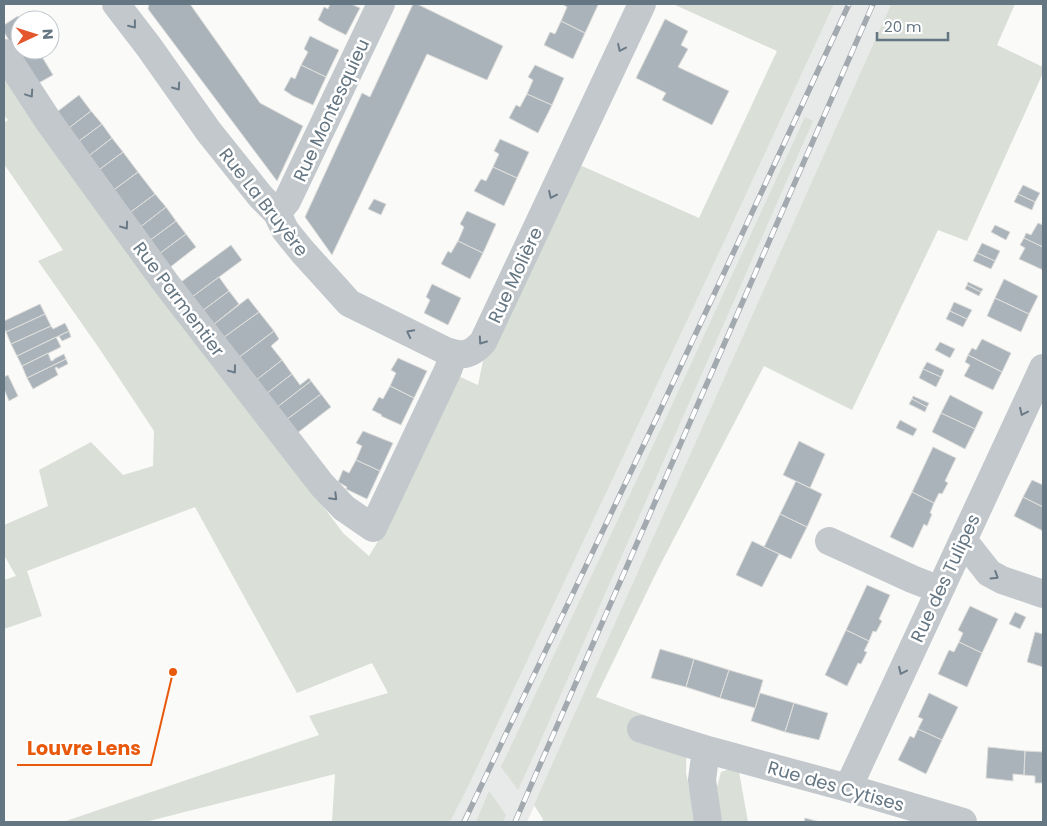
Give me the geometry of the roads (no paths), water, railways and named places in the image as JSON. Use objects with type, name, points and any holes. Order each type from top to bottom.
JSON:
[{"type":"street","name":"Rue La Bruyère","points":[[116,4],[150,47],[209,132],[261,197],[278,214],[285,230],[348,303],[454,354]]},
{"type":"street","name":"Rue Montesquieu","points":[[278,214],[287,201],[381,4]]},
{"type":"street","name":"Rue Molière","points":[[454,354],[470,353],[483,342],[642,4]]},
{"type":"street","name":"Rue Parmentier","points":[[4,53],[49,122],[166,282],[322,485],[344,508],[373,528],[454,354]]},
{"type":"street","name":"Rue des Tulipes","points":[[848,788],[1043,369]]},
{"type":"street","points":[[963,540],[989,573],[1002,580],[1043,594]]},
{"type":"street","points":[[829,541],[940,590]]},
{"type":"street","name":"Rue des Cytises","points":[[641,729],[708,750],[963,822]]},
{"type":"street","points":[[708,750],[702,780],[708,822]]},
{"type":"railway","points":[[464,822],[657,417],[849,4]]},
{"type":"railway","points":[[515,822],[873,4]]},
{"type":"place","name":"Louvre Lens","points":[[173,672]]}]
